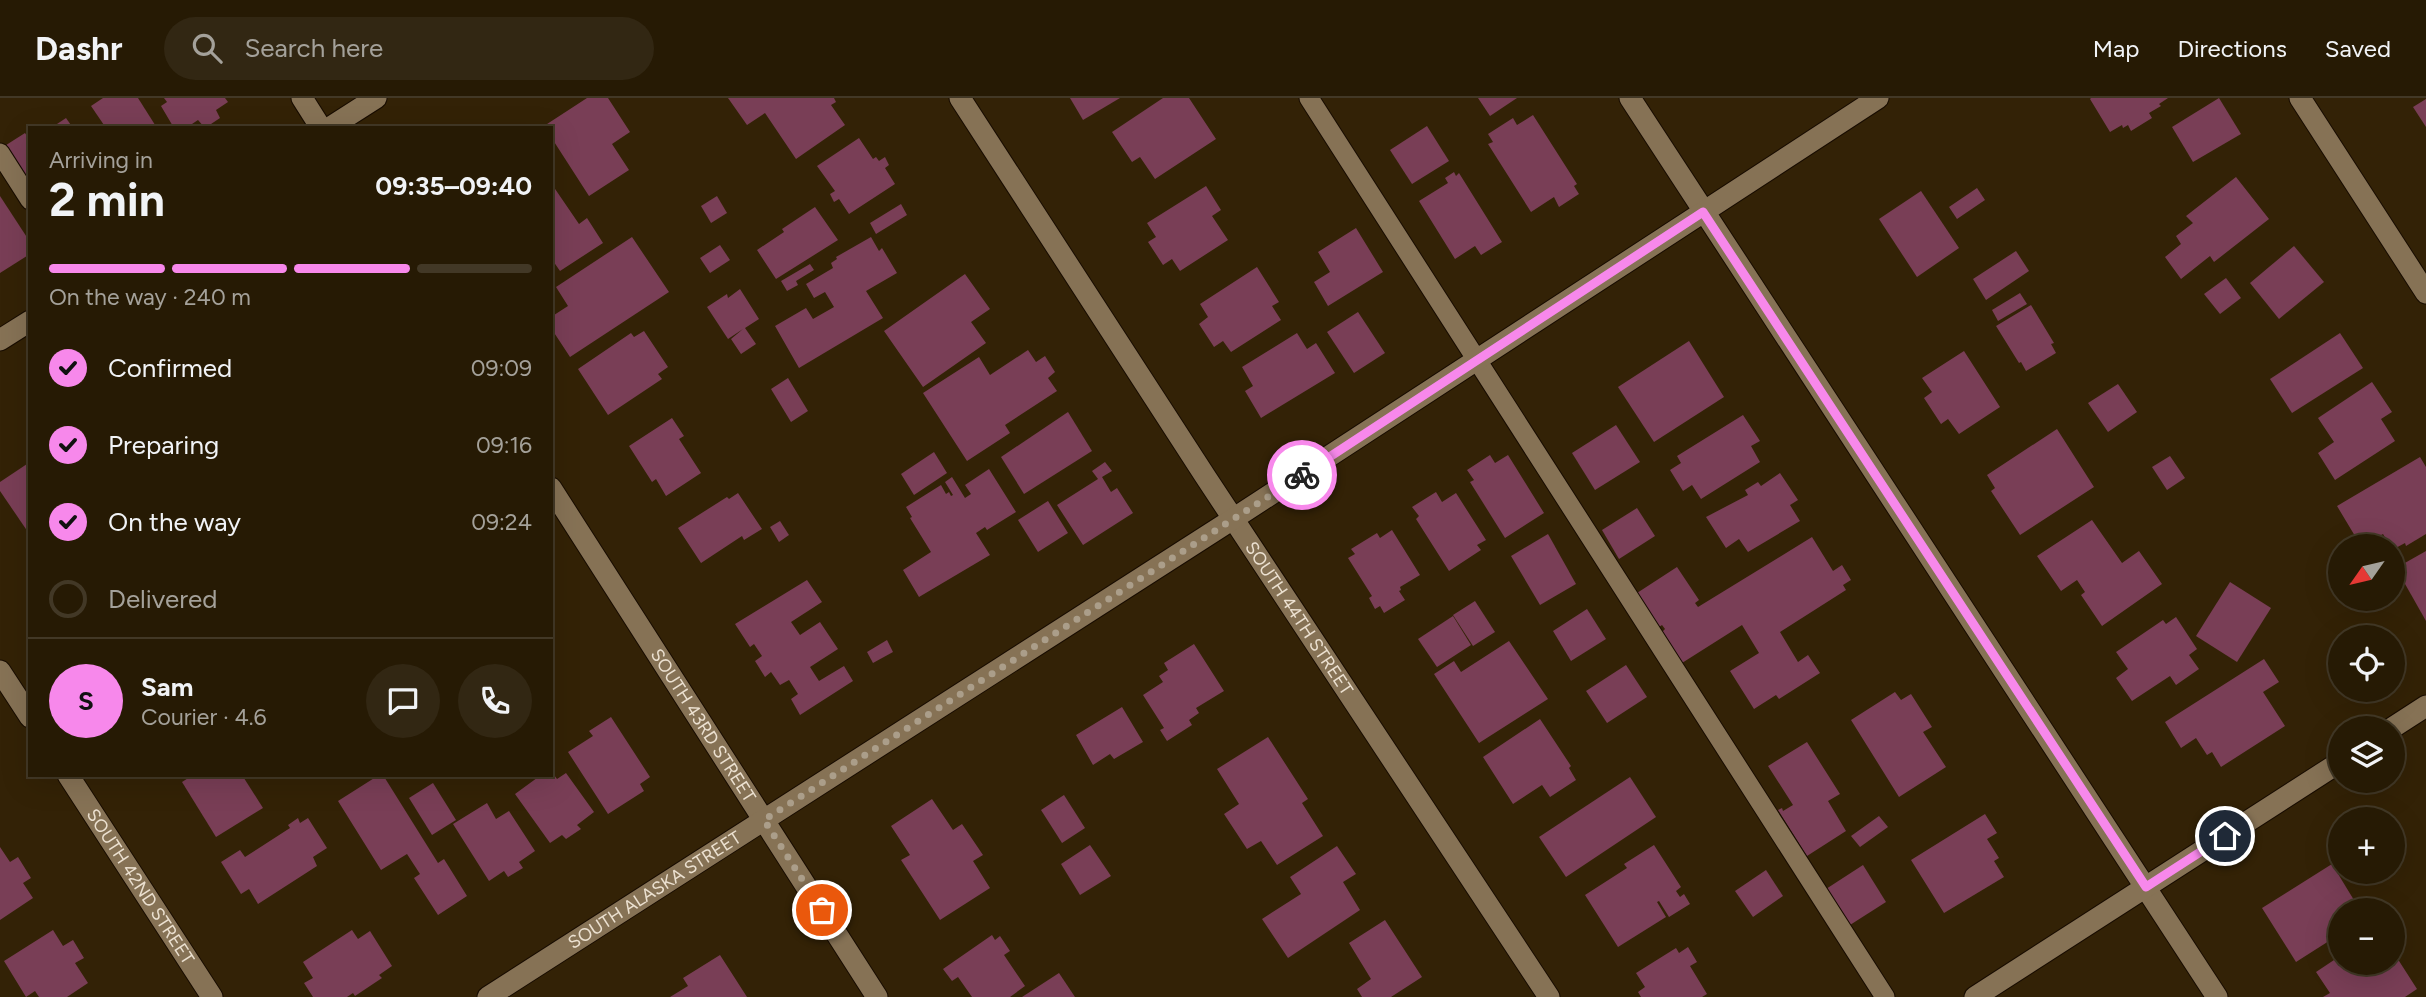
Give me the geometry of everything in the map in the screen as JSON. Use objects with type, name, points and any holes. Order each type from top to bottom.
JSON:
[{"type":"street","points":[[302,98],[320,126]]},
{"type":"street","points":[[332,126],[376,98]]},
{"type":"street","name":"SOUTH 44TH STREET","points":[[960,98],[1233,519],[1549,997]]},
{"type":"street","points":[[1630,98],[2217,997]]},
{"type":"street","name":"SOUTH ALASKA STREET","points":[[488,997],[1233,519],[1878,98]]},
{"type":"street","points":[[2300,98],[2426,293]]},
{"type":"street","points":[[0,340],[28,322]]},
{"type":"street","name":"SOUTH 43RD STREET","points":[[553,491],[877,997]]},
{"type":"street","points":[[0,671],[28,714]]},
{"type":"street","points":[[2405,720],[2426,706]]},
{"type":"street","points":[[1975,997],[2328,770]]},
{"type":"street","name":"SOUTH 42ND STREET","points":[[69,777],[212,997]]},
{"type":"lane","points":[[1309,98],[1885,997]]},
{"type":"lane","points":[[0,153],[28,197]]},
{"type":"building","points":[[103,98],[138,98],[156,126],[105,126],[91,106]]},
{"type":"building","points":[[164,98],[225,98],[228,102],[216,110],[220,118],[208,126],[203,126],[198,120],[189,126],[173,126],[161,106],[167,102]]},
{"type":"building","points":[[587,98],[608,98],[630,132],[612,144],[629,170],[589,196],[553,140],[553,126],[544,126]]},
{"type":"building","points":[[728,98],[834,98],[836,102],[831,105],[845,125],[796,159],[765,113],[747,125]]},
{"type":"building","points":[[1070,98],[1120,98],[1083,120]]},
{"type":"building","points":[[1163,98],[1189,98],[1216,139],[1155,179],[1140,157],[1132,162],[1112,132]]},
{"type":"building","points":[[1478,98],[1517,98],[1490,116]]},
{"type":"building","points":[[2091,98],[2168,98],[2149,113],[2152,118],[2131,131],[2128,125],[2123,128],[2122,125],[2110,132]]},
{"type":"building","points":[[2219,98],[2241,134],[2193,162],[2172,127]]},
{"type":"building","points":[[2426,99],[2426,127],[2413,107]]},
{"type":"building","points":[[1533,115],[1577,184],[1574,186],[1579,194],[1559,207],[1554,197],[1531,212],[1488,144],[1493,142],[1488,134],[1513,118],[1517,125]]},
{"type":"building","points":[[66,118],[72,126],[54,126]]},
{"type":"building","points":[[1427,126],[1449,161],[1412,184],[1390,150]]},
{"type":"building","points":[[25,133],[28,137],[28,180],[3,147]]},
{"type":"building","points":[[859,138],[873,159],[876,157],[879,161],[885,157],[889,165],[885,168],[895,184],[849,214],[839,199],[834,202],[830,194],[835,191],[817,166]]},
{"type":"building","points":[[1454,172],[1456,176],[1459,173],[1502,242],[1481,255],[1475,246],[1455,259],[1419,201],[1448,183],[1445,178]]},
{"type":"building","points":[[2236,177],[2269,219],[2214,262],[2210,256],[2181,279],[2165,257],[2181,244],[2176,236],[2193,223],[2186,216]]},
{"type":"building","points":[[553,186],[579,224],[587,218],[603,243],[560,271],[553,261]]},
{"type":"building","points":[[1206,186],[1221,210],[1212,216],[1228,240],[1180,271],[1172,259],[1163,265],[1148,242],[1156,237],[1147,223]]},
{"type":"building","points":[[1977,188],[1985,200],[1957,219],[1949,207]]},
{"type":"building","points":[[1921,191],[1959,248],[1917,277],[1879,219]]},
{"type":"building","points":[[0,196],[28,239],[28,255],[0,273]]},
{"type":"building","points":[[717,196],[727,213],[711,223],[701,206]]},
{"type":"building","points":[[901,204],[907,215],[876,234],[870,223]]},
{"type":"building","points":[[815,207],[838,240],[776,279],[757,250]]},
{"type":"building","points":[[1356,228],[1383,272],[1328,306],[1314,282],[1330,272],[1318,252]]},
{"type":"building","points":[[632,237],[669,292],[570,357],[553,331],[553,316],[568,306],[556,287]]},
{"type":"building","points":[[871,237],[879,251],[882,248],[897,273],[866,291],[883,318],[799,368],[775,326],[806,308],[813,319],[834,307],[825,292],[814,298],[806,284],[833,268],[831,263],[836,257]]},
{"type":"building","points":[[720,245],[730,260],[710,273],[700,258]]},
{"type":"building","points":[[2294,246],[2324,282],[2279,319],[2250,283]]},
{"type":"building","points":[[2016,251],[2029,271],[1986,300],[1973,279]]},
{"type":"building","points":[[810,264],[814,270],[796,281],[798,285],[787,291],[781,281]]},
{"type":"building","points":[[1257,267],[1279,302],[1272,306],[1281,320],[1231,352],[1223,341],[1214,347],[1199,324],[1208,317],[1200,304]]},
{"type":"building","points":[[965,274],[990,309],[971,322],[986,343],[923,387],[884,331]]},
{"type":"building","points":[[2226,278],[2241,298],[2220,314],[2204,294]]},
{"type":"building","points":[[740,289],[759,319],[745,328],[756,344],[741,354],[731,339],[743,329],[728,339],[707,307],[727,294],[728,298]]},
{"type":"building","points":[[2020,293],[2027,304],[1998,321],[1992,310]]},
{"type":"building","points":[[2031,305],[2054,343],[2051,344],[2056,353],[2026,371],[1996,326]]},
{"type":"building","points":[[1358,312],[1385,353],[1354,373],[1327,332]]},
{"type":"building","points":[[644,331],[668,367],[658,374],[662,379],[608,415],[578,369],[631,333],[634,337]]},
{"type":"building","points":[[1297,333],[1307,349],[1316,343],[1335,373],[1261,418],[1245,391],[1253,386],[1242,367]]},
{"type":"building","points":[[2340,333],[2363,368],[2292,413],[2270,379]]},
{"type":"building","points":[[1689,341],[1724,397],[1654,442],[1618,387]]},
{"type":"building","points":[[1028,350],[1036,362],[1045,356],[1055,372],[1048,378],[1057,391],[1005,425],[1010,433],[967,461],[923,393],[979,357],[990,375]]},
{"type":"building","points":[[1964,351],[2000,407],[1959,434],[1948,419],[1941,424],[1924,398],[1932,392],[1922,378]]},
{"type":"building","points":[[788,378],[808,411],[791,422],[771,389]]},
{"type":"building","points":[[2372,382],[2392,412],[2381,419],[2395,441],[2335,480],[2318,453],[2334,442],[2318,418]]},
{"type":"building","points":[[2118,384],[2137,412],[2108,432],[2088,403]]},
{"type":"building","points":[[1068,412],[1092,451],[1024,494],[1001,457]]},
{"type":"building","points":[[1743,415],[1760,441],[1751,446],[1760,462],[1701,499],[1692,485],[1683,491],[1670,470],[1681,463],[1677,456]]},
{"type":"building","points":[[672,418],[684,436],[679,439],[701,473],[666,496],[656,479],[652,482],[629,446]]},
{"type":"building","points":[[1616,425],[1640,462],[1595,490],[1572,453]]},
{"type":"building","points":[[2057,429],[2094,487],[2020,535],[1991,491],[1995,488],[1987,475]]},
{"type":"building","points":[[934,452],[947,473],[914,495],[901,474]]},
{"type":"building","points":[[1490,455],[1495,463],[1508,455],[1544,513],[1505,538],[1470,482],[1474,480],[1467,470]]},
{"type":"building","points":[[2170,456],[2185,478],[2167,490],[2152,467]]},
{"type":"building","points":[[2420,457],[2426,467],[2426,534],[2406,546],[2405,534],[2354,534],[2337,506]]},
{"type":"building","points":[[1105,462],[1112,471],[1102,477],[1111,492],[1117,488],[1133,513],[1083,545],[1057,505],[1098,479],[1092,471]]},
{"type":"building","points":[[28,463],[28,532],[0,491],[0,482]]},
{"type":"building","points":[[989,469],[1016,512],[987,530],[985,527],[976,533],[990,555],[919,597],[903,570],[931,552],[906,507],[941,485],[946,494],[949,492],[953,495],[945,482],[952,477],[965,498],[971,494],[965,485]]},
{"type":"building","points":[[1780,473],[1798,500],[1790,505],[1800,521],[1748,552],[1739,539],[1726,548],[1706,517],[1748,495],[1745,490],[1758,482],[1761,486]]},
{"type":"building","points":[[1436,492],[1442,502],[1456,493],[1486,540],[1477,545],[1481,550],[1449,571],[1416,519],[1419,516],[1412,507]]},
{"type":"building","points":[[738,493],[762,529],[744,540],[742,536],[701,563],[678,528]]},
{"type":"building","points":[[1048,501],[1068,533],[1038,552],[1018,520]]},
{"type":"building","points":[[1637,508],[1655,536],[1619,559],[1602,530]]},
{"type":"building","points":[[2092,520],[2122,563],[2139,551],[2162,584],[2102,626],[2081,595],[2085,592],[2077,580],[2061,591],[2037,556]]},
{"type":"building","points":[[780,521],[789,535],[779,542],[770,527]]},
{"type":"building","points":[[1392,530],[1420,575],[1400,587],[1399,591],[1405,600],[1384,613],[1380,606],[1375,609],[1369,598],[1372,596],[1348,558],[1355,554],[1351,549],[1377,533],[1380,538]]},
{"type":"building","points":[[1548,534],[1576,584],[1540,605],[1511,556]]},
{"type":"building","points":[[1812,537],[1833,571],[1842,565],[1851,580],[1843,585],[1846,590],[1780,632],[1798,662],[1808,655],[1820,673],[1779,699],[1776,695],[1754,709],[1730,671],[1759,653],[1742,625],[1682,663],[1662,632],[1665,629],[1662,625],[1659,627],[1637,593],[1677,567],[1699,600],[1695,603],[1698,607]]},
{"type":"building","points":[[2426,551],[2426,621],[2405,584],[2405,563]]},
{"type":"building","points":[[807,580],[822,602],[791,622],[800,635],[820,622],[838,649],[810,667],[819,681],[844,666],[853,681],[800,715],[791,699],[798,694],[789,680],[780,685],[771,672],[765,677],[755,661],[762,656],[754,644],[750,647],[735,624]]},
{"type":"building","points":[[2230,582],[2271,608],[2237,662],[2196,636]]},
{"type":"building","points":[[1475,601],[1495,632],[1473,646],[1453,615]]},
{"type":"building","points":[[1587,609],[1606,639],[1571,661],[1553,631]]},
{"type":"building","points":[[1453,616],[1471,645],[1437,667],[1418,639]]},
{"type":"building","points":[[2176,617],[2197,649],[2189,655],[2199,669],[2176,685],[2170,676],[2132,701],[2116,678],[2128,669],[2116,652],[2163,620],[2166,624]]},
{"type":"building","points":[[887,640],[893,652],[873,663],[867,652]]},
{"type":"building","points":[[1509,641],[1548,699],[1479,743],[1434,674],[1454,661],[1461,672]]},
{"type":"building","points":[[1194,644],[1224,691],[1196,708],[1199,713],[1189,720],[1192,725],[1167,741],[1160,730],[1164,728],[1143,695],[1163,682],[1159,676],[1168,670],[1164,663]]},
{"type":"building","points":[[2264,659],[2279,682],[2263,692],[2285,726],[2221,767],[2212,752],[2207,755],[2196,738],[2181,748],[2165,722]]},
{"type":"building","points":[[1626,665],[1647,697],[1607,723],[1586,691]]},
{"type":"building","points":[[1895,692],[1901,700],[1911,694],[1932,727],[1923,732],[1946,767],[1899,797],[1851,720]]},
{"type":"building","points":[[1122,707],[1143,742],[1114,759],[1110,754],[1093,765],[1076,735]]},
{"type":"building","points":[[611,717],[650,777],[640,784],[644,791],[608,814],[568,752],[593,736],[589,731]]},
{"type":"building","points":[[1540,719],[1571,766],[1569,768],[1576,780],[1550,797],[1542,785],[1513,804],[1483,757]]},
{"type":"building","points":[[1268,737],[1308,799],[1302,803],[1323,836],[1277,865],[1261,841],[1247,849],[1224,814],[1239,804],[1217,769]]},
{"type":"building","points":[[1807,742],[1840,794],[1828,801],[1846,831],[1807,856],[1778,810],[1782,808],[1783,811],[1793,805],[1768,766]]},
{"type":"building","points":[[566,773],[594,812],[577,825],[581,829],[566,839],[562,835],[550,843],[515,794],[538,777],[553,777],[553,774],[557,779]]},
{"type":"building","points":[[190,777],[243,777],[263,808],[216,837],[182,782]]},
{"type":"building","points":[[376,777],[384,777],[438,863],[444,859],[467,896],[438,915],[414,878],[420,874],[407,854],[381,870],[338,801]]},
{"type":"building","points":[[1630,777],[1656,817],[1566,877],[1539,837]]},
{"type":"building","points":[[433,783],[456,820],[432,835],[409,798]]},
{"type":"building","points":[[1064,795],[1085,828],[1062,843],[1041,810]]},
{"type":"building","points":[[932,799],[953,830],[962,824],[983,855],[973,861],[990,888],[940,920],[901,860],[910,855],[891,826]]},
{"type":"building","points":[[487,803],[496,819],[509,811],[535,851],[519,862],[523,868],[508,877],[504,871],[489,881],[453,824]]},
{"type":"building","points":[[1985,814],[1997,833],[1987,839],[1999,858],[1994,861],[2004,877],[1944,913],[1911,860]]},
{"type":"building","points":[[1879,816],[1888,827],[1860,847],[1851,836]]},
{"type":"building","points":[[298,818],[300,823],[308,818],[327,848],[313,857],[317,866],[258,904],[249,889],[241,894],[221,862],[240,850],[245,857],[290,828],[288,825]]},
{"type":"building","points":[[1090,845],[1111,876],[1080,895],[1061,864]]},
{"type":"building","points":[[1654,845],[1681,887],[1676,891],[1680,897],[1684,894],[1690,904],[1669,917],[1659,901],[1657,902],[1666,917],[1618,947],[1585,895],[1627,868],[1624,864]]},
{"type":"building","points":[[1337,846],[1356,874],[1343,882],[1360,910],[1288,958],[1262,919],[1301,894],[1290,877]]},
{"type":"building","points":[[0,847],[10,862],[18,857],[31,878],[23,883],[33,898],[0,920]]},
{"type":"building","points":[[1863,865],[1886,902],[1850,925],[1826,889]]},
{"type":"building","points":[[2328,867],[2328,884],[2344,884],[2353,898],[2328,898],[2328,942],[2296,962],[2262,908]]},
{"type":"building","points":[[1766,870],[1783,896],[1753,917],[1735,891]]},
{"type":"building","points":[[1385,920],[1422,977],[1391,997],[1362,997],[1357,989],[1371,979],[1349,943]]},
{"type":"building","points":[[53,930],[63,946],[73,940],[84,958],[75,963],[88,983],[67,997],[39,997],[35,991],[26,997],[4,961]]},
{"type":"building","points":[[352,930],[358,939],[370,931],[392,966],[379,975],[382,978],[355,996],[353,993],[347,997],[313,997],[304,983],[313,978],[303,962]]},
{"type":"building","points":[[992,935],[995,940],[1000,936],[1010,951],[1004,955],[1025,986],[1010,997],[972,997],[958,977],[952,981],[943,969]]},
{"type":"building","points":[[1688,947],[1697,962],[1690,966],[1707,994],[1702,997],[1641,997],[1638,992],[1645,987],[1636,973],[1676,948],[1679,953]]},
{"type":"building","points":[[720,955],[747,997],[670,997],[688,986],[683,978]]},
{"type":"building","points":[[2328,964],[2328,975],[2405,975],[2405,970],[2417,989],[2405,997],[2323,997],[2330,993],[2316,972]]},
{"type":"building","points":[[1059,973],[1075,997],[1022,997]]},
{"type":"way so far","points":[[822,910],[764,820],[1302,475]]},
{"type":"route","points":[[1302,475],[1703,212],[2146,887],[2225,836]]}]
